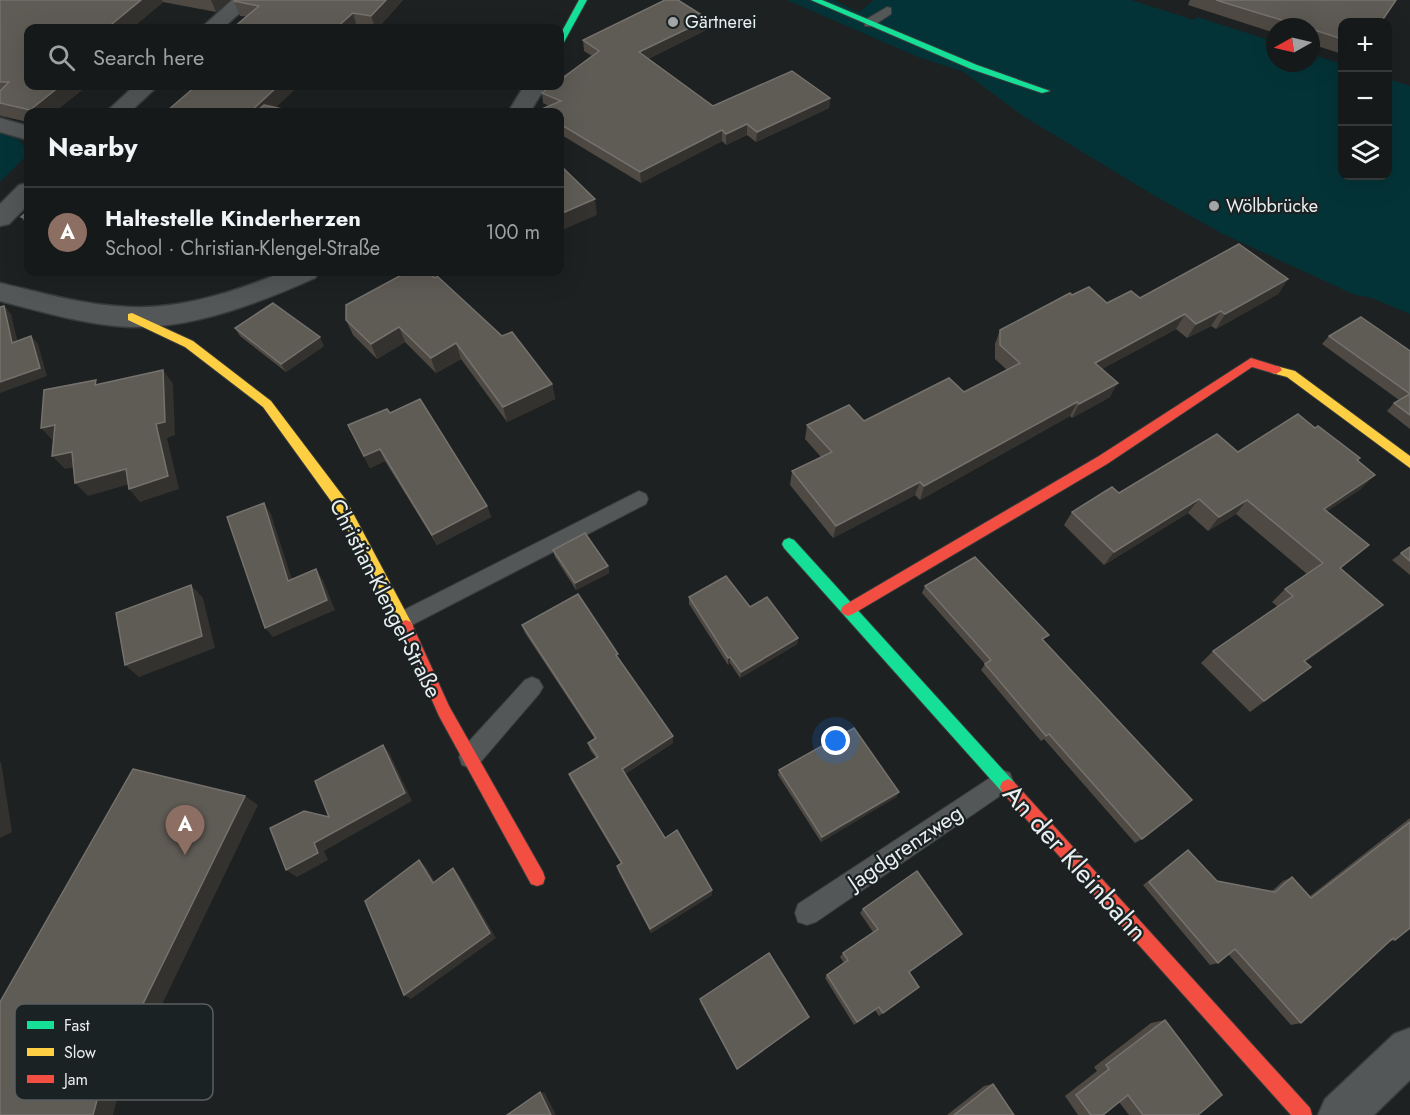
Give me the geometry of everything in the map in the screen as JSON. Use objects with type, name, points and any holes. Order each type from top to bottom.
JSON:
[{"type":"street","points":[[216,24],[244,0]]},
{"type":"street","points":[[564,35],[583,0]]},
{"type":"street","points":[[815,0],[974,67],[1045,91]]},
{"type":"street","points":[[122,108],[142,90]]},
{"type":"street","points":[[521,108],[533,90]]},
{"type":"street","points":[[0,125],[24,132]]},
{"type":"street","points":[[0,218],[24,195]]},
{"type":"street","name":"Christian-Klengel-Straße","points":[[0,292],[81,311],[132,317],[177,313],[226,300],[295,276]]},
{"type":"street","name":"Christian-Klengel-Straße","points":[[132,317],[189,344],[267,404],[341,504],[403,620],[444,711],[537,878]]},
{"type":"street","points":[[848,610],[1102,460],[1251,362],[1291,374],[1410,463]]},
{"type":"street","name":"An der Kleinbahn","points":[[789,544],[1002,781],[1309,1114],[1410,1050]]},
{"type":"lane","points":[[869,23],[887,11]]},
{"type":"lane","points":[[403,620],[639,499]]},
{"type":"lane","points":[[470,757],[532,687]]},
{"type":"lane","name":"Jagdgrenzweg","points":[[807,913],[1002,781]]},
{"type":"shaded area","points":[[787,0],[833,0],[859,12],[874,0],[1131,0],[1194,20],[1197,17],[1266,39],[1266,72],[1320,72],[1320,57],[1338,63],[1338,180],[1392,180],[1392,80],[1410,86],[1410,314],[1372,298],[1355,295],[1221,233],[1023,116],[964,72],[918,57]]},
{"type":"shaded area","points":[[0,132],[20,140],[24,147],[24,158],[0,182]]},
{"type":"building","points":[[0,0],[141,0],[112,24],[24,24],[24,90],[55,90],[32,108],[24,109],[0,103],[0,91],[9,82],[0,82]]},
{"type":"building","points":[[386,0],[371,16],[353,13],[341,24],[238,24],[259,6],[234,1]]},
{"type":"building","points":[[665,0],[678,0],[708,19],[639,52],[713,106],[792,71],[830,98],[757,132],[747,124],[726,134],[722,130],[640,172],[564,126],[564,108],[544,108],[561,101],[542,93],[546,90],[564,90],[564,77],[599,51],[583,40]]},
{"type":"building","points":[[1216,0],[1396,0],[1384,18],[1338,18],[1338,38],[1320,32],[1320,18],[1275,18]]},
{"type":"building","points":[[191,90],[274,90],[254,108],[170,108]]},
{"type":"building","points":[[264,105],[278,108],[261,108]]},
{"type":"building","points":[[564,169],[595,199],[564,212]]},
{"type":"building","points":[[1239,244],[1288,279],[1225,314],[1221,311],[1196,324],[1185,314],[1095,363],[1118,383],[1079,404],[1077,402],[924,486],[920,482],[836,526],[792,471],[832,452],[807,425],[849,405],[864,421],[949,378],[964,392],[1020,363],[1000,345],[1000,330],[1070,293],[1072,295],[1089,287],[1107,303],[1131,291],[1140,298]]},
{"type":"building","points":[[400,276],[433,276],[435,278],[437,276],[502,336],[512,332],[552,384],[503,407],[456,343],[431,358],[399,327],[371,344],[346,320],[346,305]]},
{"type":"building","points":[[273,303],[320,337],[281,364],[235,328]]},
{"type":"building","points":[[4,306],[12,343],[31,336],[40,368],[0,382],[0,307]]},
{"type":"building","points":[[1361,317],[1410,351],[1410,394],[1329,336]]},
{"type":"building","points":[[163,370],[165,422],[156,424],[168,476],[129,489],[126,469],[75,483],[72,452],[52,456],[55,425],[41,428],[44,390],[96,380],[95,385]]},
{"type":"building","points":[[1410,394],[1410,415],[1394,403]]},
{"type":"building","points":[[420,399],[487,506],[432,535],[380,449],[364,456],[348,425],[387,409],[390,413]]},
{"type":"building","points":[[1298,414],[1360,458],[1357,460],[1375,475],[1324,509],[1369,545],[1340,568],[1383,605],[1304,661],[1311,667],[1264,701],[1213,651],[1293,596],[1285,589],[1323,563],[1247,500],[1219,517],[1199,499],[1114,552],[1072,512],[1112,487],[1119,493],[1217,434],[1238,452]]},
{"type":"building","points":[[264,503],[288,581],[316,569],[327,600],[265,628],[227,517]]},
{"type":"building","points":[[585,533],[608,566],[575,583],[553,550]]},
{"type":"building","points":[[1410,547],[1410,561],[1401,553]]},
{"type":"building","points":[[975,557],[1049,635],[1042,639],[1192,800],[1142,839],[1049,734],[1046,736],[985,664],[991,660],[925,586]]},
{"type":"building","points":[[726,576],[750,607],[767,597],[798,638],[741,672],[730,657],[728,658],[689,597]]},
{"type":"building","points":[[191,585],[202,636],[125,665],[116,613]]},
{"type":"building","points":[[578,594],[618,654],[616,655],[673,736],[622,769],[665,838],[677,830],[712,890],[650,929],[617,866],[622,863],[569,774],[598,757],[588,743],[596,738],[522,625]]},
{"type":"building","points":[[854,728],[899,792],[822,837],[779,770]]},
{"type":"building","points":[[383,745],[405,793],[314,843],[318,853],[286,870],[270,828],[304,811],[329,817],[315,781]]},
{"type":"building","points":[[133,769],[245,796],[143,1004],[15,1004],[15,1100],[97,1100],[93,1115],[0,1115],[0,1002]]},
{"type":"building","points":[[1410,822],[1410,928],[1395,940],[1393,938],[1301,1023],[1235,949],[1218,963],[1149,882],[1188,850],[1217,881],[1275,892],[1292,877],[1311,898]]},
{"type":"building","points":[[419,860],[433,883],[453,868],[490,933],[404,995],[365,901]]},
{"type":"building","points":[[917,871],[962,934],[909,972],[919,987],[883,1013],[879,1007],[857,1022],[827,975],[848,960],[843,953],[878,929],[863,909]]},
{"type":"building","points":[[769,953],[809,1017],[737,1069],[700,999]]},
{"type":"building","points":[[1165,1020],[1222,1095],[1198,1115],[1143,1115],[1128,1095],[1103,1115],[1091,1115],[1076,1095],[1109,1069],[1106,1065]]},
{"type":"building","points":[[993,1084],[1014,1115],[954,1115]]},
{"type":"building","points":[[540,1092],[551,1115],[507,1115]]},
{"type":"traffic: fast","points":[[564,35],[583,0]]},
{"type":"traffic: fast","points":[[815,0],[974,67],[1045,91]]},
{"type":"traffic: fast","points":[[789,544],[1008,787]]},
{"type":"traffic: slow","points":[[132,317],[189,344],[267,404],[341,504],[406,626]]},
{"type":"traffic: slow","points":[[1276,370],[1291,374],[1410,463]]},
{"type":"traffic: jam","points":[[848,610],[1103,460],[1251,362],[1276,370]]},
{"type":"traffic: jam","points":[[406,626],[444,711],[537,878]]},
{"type":"traffic: jam","points":[[1008,787],[1303,1115]]},
{"type":"place","name":"Gärtnerei","points":[[673,22]]},
{"type":"place","name":"Wölbbrücke","points":[[1214,206]]},
{"type":"place","name":"Haltestelle Kinderherzen","points":[[185,855]]}]
